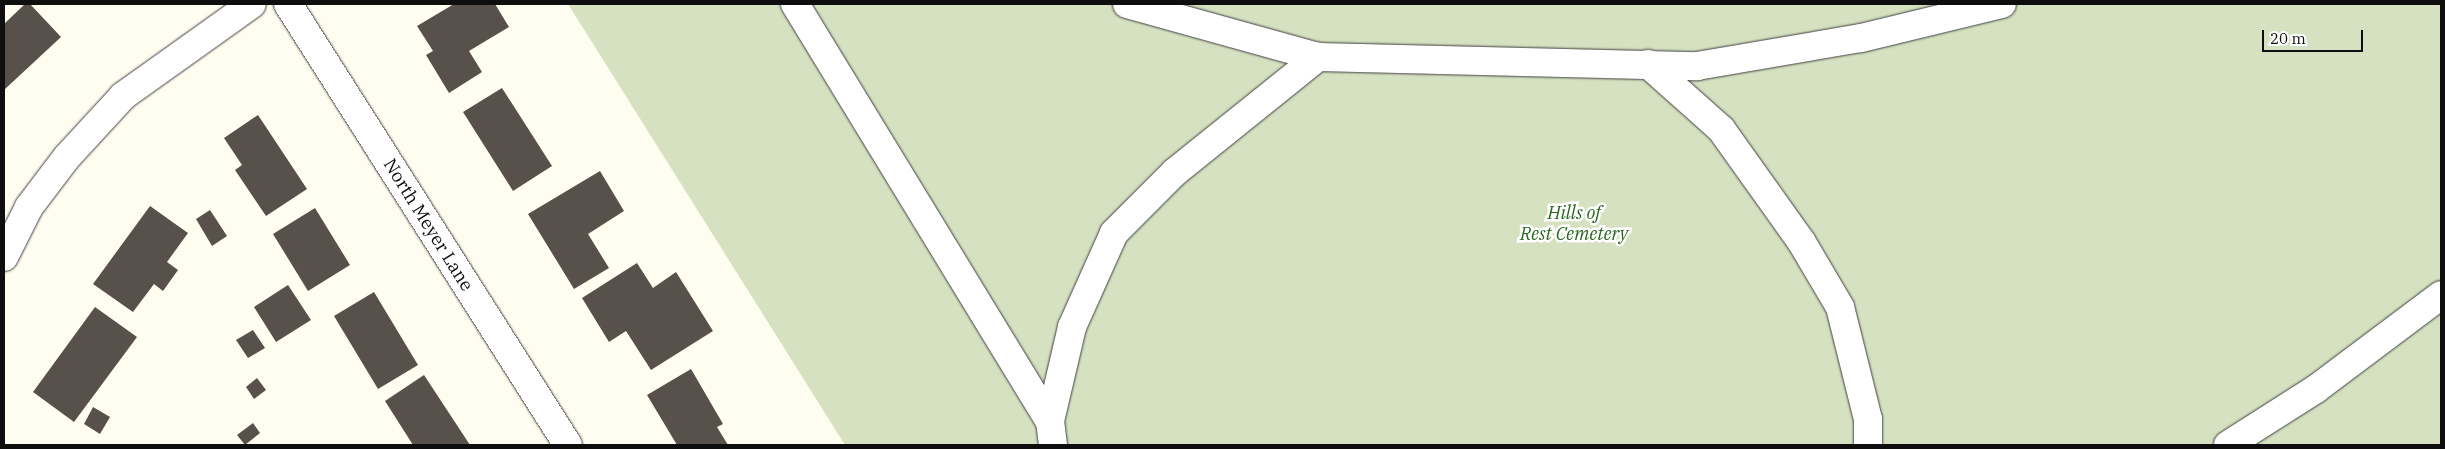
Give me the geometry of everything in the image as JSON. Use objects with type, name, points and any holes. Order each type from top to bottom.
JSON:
[{"type":"street","points":[[4,257],[29,207],[67,157],[123,96],[252,4]]},
{"type":"street","name":"North Meyer Lane","points":[[288,4],[568,445]]},
{"type":"street","points":[[795,4],[1051,433]]},
{"type":"street","points":[[1127,4],[1318,57],[1697,66],[1861,38],[2002,4]]},
{"type":"street","points":[[1051,433],[1072,327],[1114,233],[1174,172],[1318,57]]},
{"type":"street","points":[[1648,64],[1721,128],[1801,241],[1840,307],[1868,419],[1868,445]]},
{"type":"street","points":[[2228,445],[2316,389],[2441,295]]},
{"type":"green space","name":"Hills of Rest Cemetery","points":[[568,4],[2441,4],[2441,445],[845,445]]},
{"type":"building","points":[[25,4],[30,4],[61,37],[4,90],[4,24]]},
{"type":"building","points":[[454,4],[495,4],[509,27],[469,51],[482,72],[449,93],[426,55],[433,51],[417,26]]},
{"type":"building","points":[[502,88],[552,166],[513,191],[463,112]]},
{"type":"building","points":[[258,115],[307,189],[266,216],[235,170],[242,165],[224,138]]},
{"type":"building","points":[[600,171],[624,211],[588,234],[609,268],[574,289],[528,214]]},
{"type":"building","points":[[150,206],[188,233],[167,262],[178,270],[163,291],[154,284],[133,312],[93,284]]},
{"type":"building","points":[[315,208],[350,265],[308,291],[273,234]]},
{"type":"building","points":[[210,210],[227,236],[212,246],[196,219]]},
{"type":"building","points":[[637,263],[653,288],[676,272],[713,331],[651,370],[626,331],[609,342],[582,298]]},
{"type":"building","points":[[288,285],[311,320],[276,342],[254,307]]},
{"type":"building","points":[[374,292],[418,365],[378,389],[334,316]]},
{"type":"building","points":[[95,307],[137,337],[74,422],[33,392]]},
{"type":"building","points":[[253,330],[265,348],[248,358],[236,340]]},
{"type":"building","points":[[691,369],[723,424],[717,427],[728,445],[677,445],[647,395]]},
{"type":"building","points":[[424,375],[470,445],[413,445],[385,401]]},
{"type":"building","points":[[257,378],[266,390],[254,399],[246,387]]},
{"type":"building","points":[[93,407],[110,417],[100,434],[84,424]]},
{"type":"building","points":[[253,423],[260,433],[245,445],[237,435]]}]
